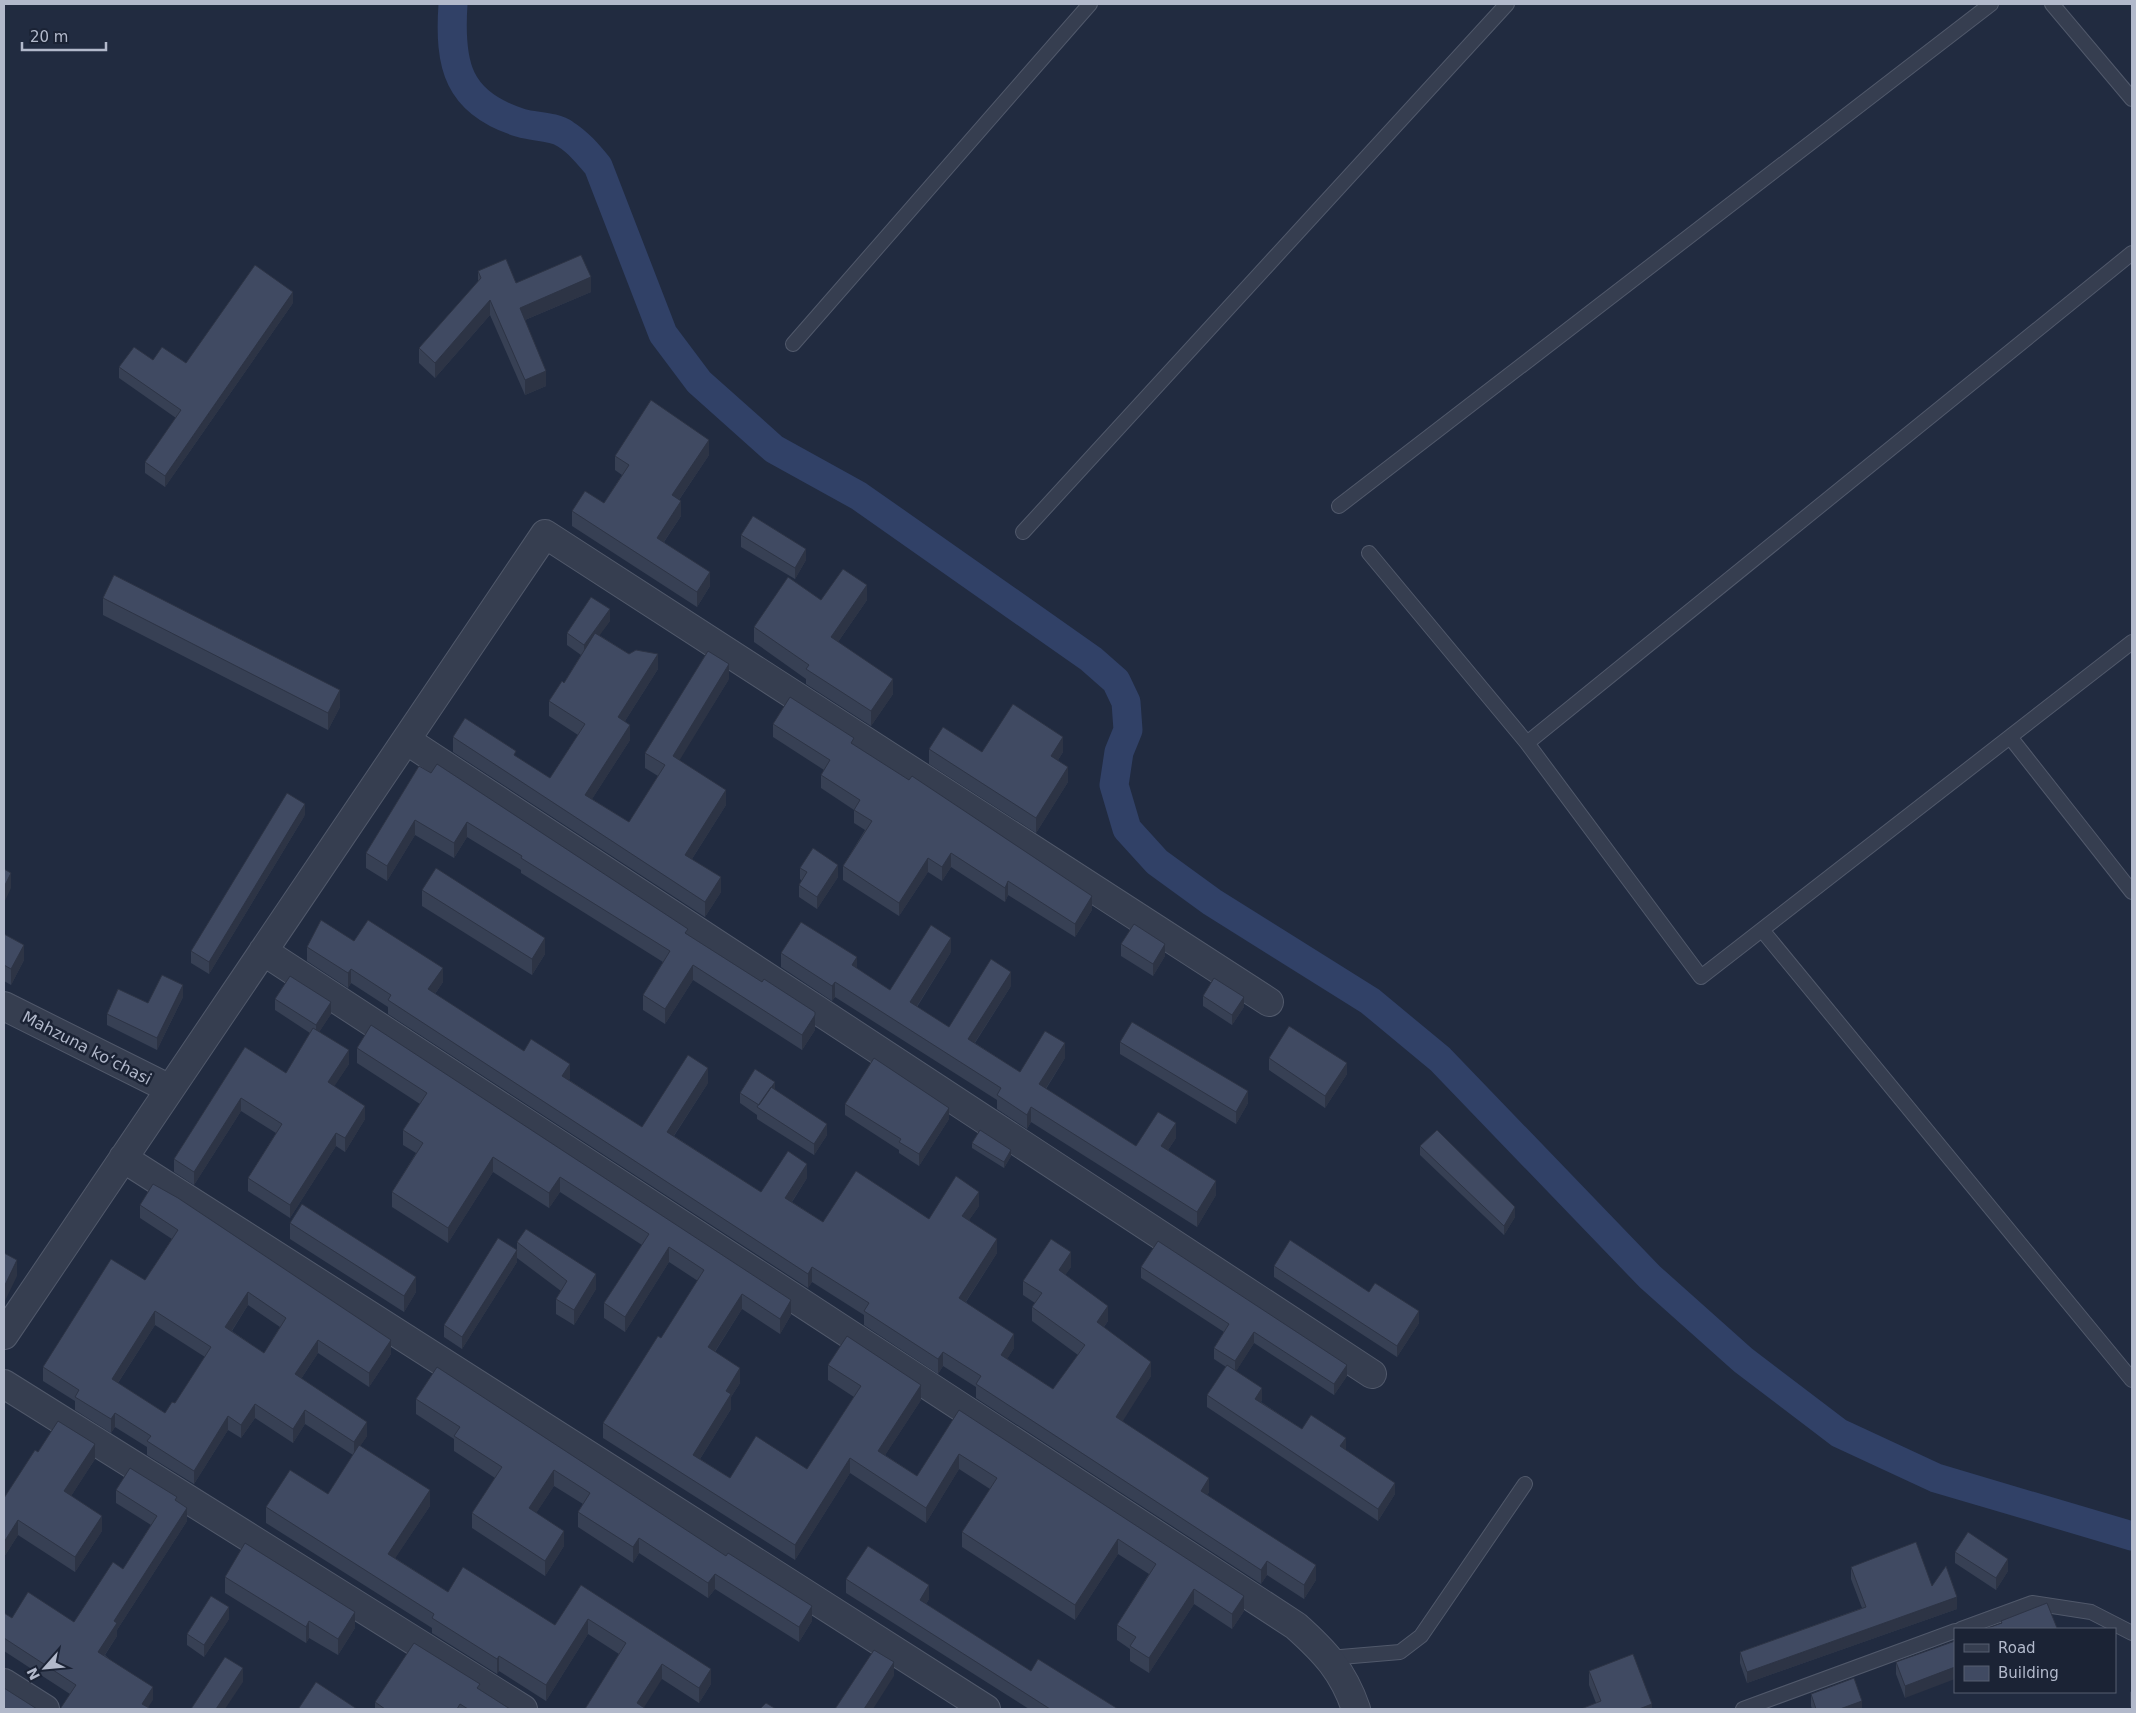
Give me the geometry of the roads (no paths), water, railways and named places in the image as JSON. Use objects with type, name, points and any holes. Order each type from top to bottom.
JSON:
[{"type":"street","points":[[4,1335],[545,534],[1269,1002]]},
{"type":"street","points":[[406,740],[1372,1374]]},
{"type":"street","points":[[263,951],[1288,1621],[1329,1658],[1350,1692],[1356,1709]]},
{"type":"street","name":"Mahzuna koʻchasi","points":[[4,1006],[170,1089]]},
{"type":"street","points":[[123,1158],[986,1709]]},
{"type":"street","points":[[4,1384],[523,1709]]},
{"type":"street","points":[[4,1683],[45,1709]]},
{"type":"lane","points":[[793,344],[1090,4]]},
{"type":"lane","points":[[1023,532],[1507,4]]},
{"type":"lane","points":[[1339,506],[1991,4]]},
{"type":"lane","points":[[2052,4],[2132,100]]},
{"type":"lane","points":[[1527,743],[2132,252]]},
{"type":"lane","points":[[1370,553],[1527,743],[1701,977],[2132,642]]},
{"type":"lane","points":[[2010,737],[2132,892]]},
{"type":"lane","points":[[1762,930],[2132,1380]]},
{"type":"lane","points":[[1329,1658],[1400,1652],[1421,1636],[1525,1484]]},
{"type":"lane","points":[[1964,1628],[2032,1603],[2091,1612],[2132,1632]]},
{"type":"lane","points":[[1743,1709],[1954,1632]]},
{"type":"waterway","points":[[453,4],[453,46],[456,63],[470,93],[483,105],[500,115],[521,123],[560,131],[579,144],[598,166],[663,334],[699,382],[774,449],[859,496],[1091,659],[1116,681],[1126,702],[1128,730],[1119,752],[1114,785],[1127,829],[1157,862],[1212,902],[1370,1001],[1440,1059],[1650,1277],[1743,1360],[1839,1433],[1936,1478],[2132,1536]]}]
